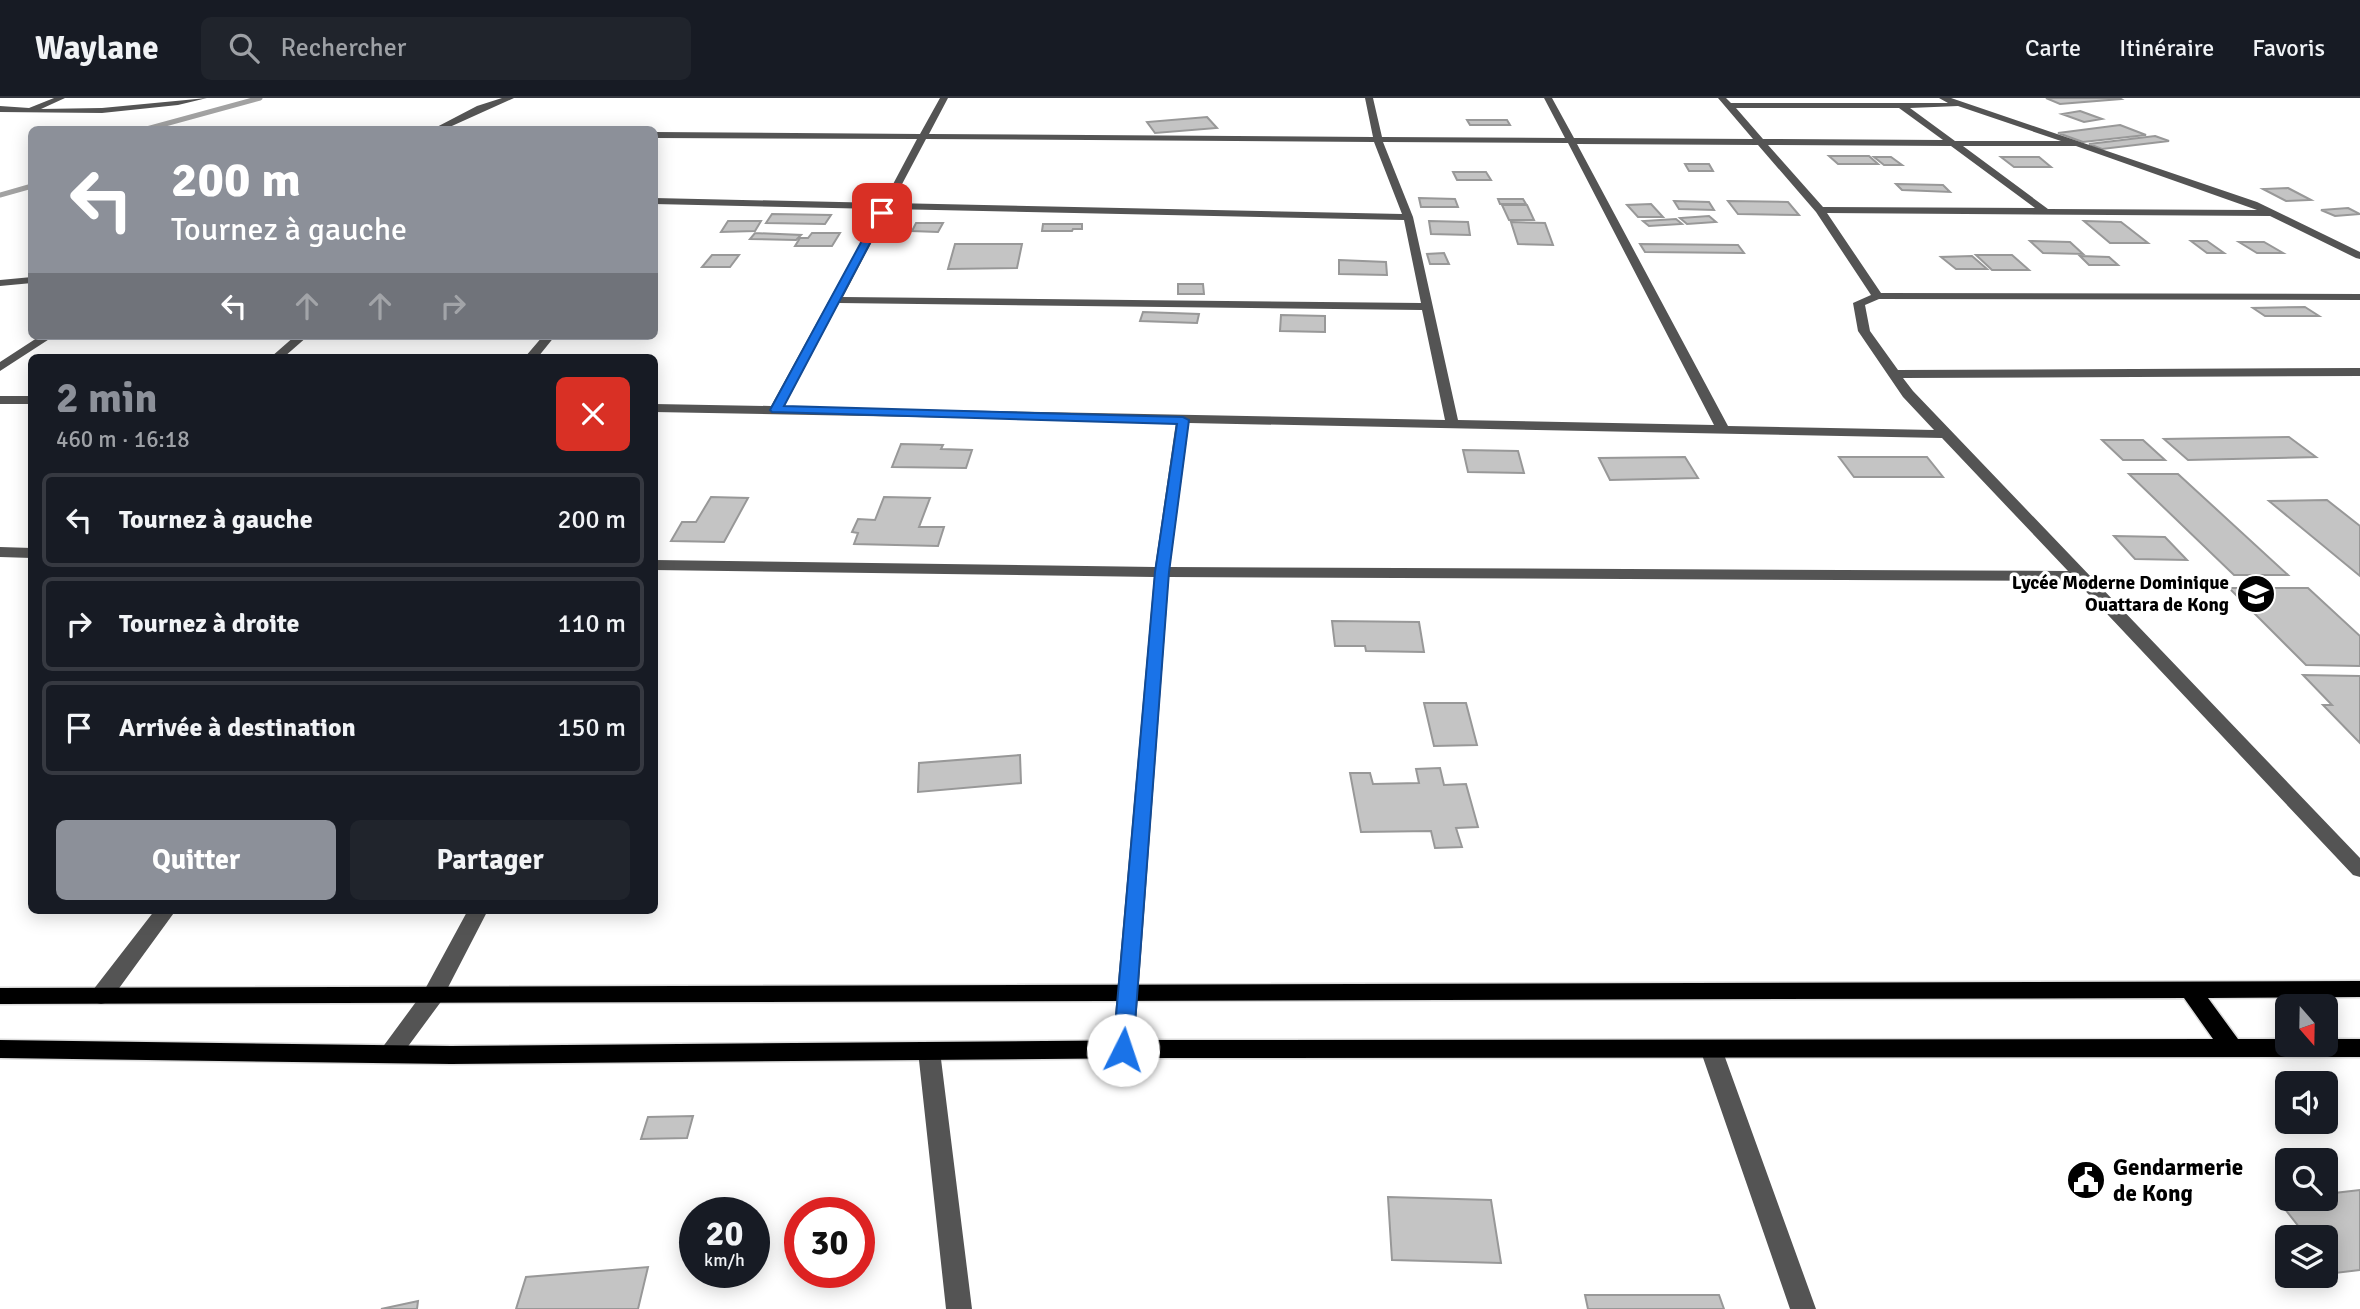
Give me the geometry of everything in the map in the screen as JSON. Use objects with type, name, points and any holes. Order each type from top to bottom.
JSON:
[{"type":"main road","points":[[0,996],[1127,995],[2360,989]]},
{"type":"main road","points":[[2191,991],[2232,1048]]},
{"type":"main road","points":[[0,1049],[390,1054],[2360,1048]]},
{"type":"street","points":[[0,121],[61,98]]},
{"type":"street","points":[[0,109],[90,112],[203,98]]},
{"type":"street","points":[[444,126],[510,98]]},
{"type":"street","points":[[776,410],[944,98]]},
{"type":"street","points":[[1369,98],[1378,140],[1408,218],[1452,424]]},
{"type":"street","points":[[1548,98],[1723,429]]},
{"type":"street","points":[[1943,98],[2253,204],[2360,256]]},
{"type":"street","points":[[1726,102],[1962,105]]},
{"type":"street","points":[[1726,102],[1820,210],[1878,296]]},
{"type":"street","points":[[1901,105],[2045,211]]},
{"type":"street","points":[[658,135],[2074,144]]},
{"type":"street","points":[[659,201],[1408,218]]},
{"type":"street","points":[[1820,210],[2270,213]]},
{"type":"street","points":[[0,283],[28,280]]},
{"type":"street","points":[[2360,297],[1878,296],[1859,303],[1864,331],[1908,394],[2360,870]]},
{"type":"street","points":[[835,300],[1427,307]]},
{"type":"street","points":[[0,367],[42,340]]},
{"type":"street","points":[[281,354],[297,340]]},
{"type":"street","points":[[533,354],[545,340]]},
{"type":"street","points":[[1894,374],[2360,372]]},
{"type":"street","points":[[0,400],[28,400]]},
{"type":"street","points":[[658,408],[1948,434]]},
{"type":"street","points":[[1123,1050],[1162,572],[1183,420]]},
{"type":"street","points":[[0,552],[28,553]]},
{"type":"street","points":[[659,565],[1162,572],[2082,576]]},
{"type":"street","points":[[101,996],[163,914]]},
{"type":"street","points":[[390,1054],[432,997],[476,914]]},
{"type":"street","points":[[1711,1049],[1803,1309]]},
{"type":"street","points":[[929,1051],[959,1309]]},
{"type":"building","points":[[2046,98],[2119,98],[2121,99],[2060,104]]},
{"type":"building","points":[[2080,111],[2102,119],[2084,122],[2062,114]]},
{"type":"building","points":[[1207,117],[1217,128],[1155,133],[1147,122]]},
{"type":"building","points":[[1467,120],[1507,120],[1510,125],[1470,125]]},
{"type":"building","points":[[2120,125],[2146,135],[2083,142],[2058,133]]},
{"type":"building","points":[[2155,136],[2169,141],[2102,149],[2089,144]]},
{"type":"building","points":[[1829,156],[1869,156],[1878,164],[1838,164]]},
{"type":"building","points":[[1874,157],[1891,157],[1902,165],[1884,165]]},
{"type":"building","points":[[2001,157],[2039,157],[2051,167],[2014,167]]},
{"type":"building","points":[[1685,164],[1709,164],[1713,171],[1689,171]]},
{"type":"building","points":[[1453,172],[1486,172],[1491,180],[1457,180]]},
{"type":"building","points":[[1896,184],[1943,185],[1950,192],[1902,190]]},
{"type":"building","points":[[2288,188],[2311,200],[2286,201],[2263,189]]},
{"type":"building","points":[[1419,198],[1455,199],[1458,207],[1421,207]]},
{"type":"building","points":[[1498,199],[1523,199],[1526,204],[1500,204]]},
{"type":"building","points":[[1674,201],[1709,202],[1714,210],[1679,209]]},
{"type":"building","points":[[1728,201],[1788,202],[1799,215],[1738,214]]},
{"type":"building","points":[[1651,204],[1663,217],[1638,217],[1627,205]]},
{"type":"building","points":[[1502,205],[1527,205],[1534,220],[1509,220]]},
{"type":"building","points":[[2348,208],[2360,214],[2335,216],[2321,210]]},
{"type":"building","points":[[772,214],[831,215],[825,224],[766,223]]},
{"type":"building","points":[[1709,216],[1716,222],[1687,224],[1680,218]]},
{"type":"building","points":[[1676,219],[1682,224],[1649,226],[1643,221]]},
{"type":"building","points":[[728,221],[761,221],[755,231],[721,232]]},
{"type":"building","points":[[1429,221],[1468,222],[1470,235],[1431,234]]},
{"type":"building","points":[[2084,221],[2121,222],[2148,243],[2110,243]]},
{"type":"building","points":[[1511,222],[1545,223],[1553,245],[1518,244]]},
{"type":"building","points":[[916,223],[943,223],[938,232],[912,231]]},
{"type":"building","points":[[1043,224],[1082,224],[1082,229],[1042,231]]},
{"type":"building","points":[[755,233],[801,235],[796,240],[750,239]]},
{"type":"building","points":[[812,233],[840,233],[832,246],[795,246],[800,238],[808,238]]},
{"type":"building","points":[[2030,241],[2070,242],[2083,254],[2043,253]]},
{"type":"building","points":[[2191,241],[2207,241],[2224,253],[2207,253]]},
{"type":"building","points":[[2239,242],[2264,242],[2283,253],[2257,253]]},
{"type":"building","points":[[955,244],[1022,244],[1017,268],[948,269]]},
{"type":"building","points":[[1640,244],[1738,245],[1744,253],[1645,252]]},
{"type":"building","points":[[1444,253],[1449,264],[1430,264],[1427,254]]},
{"type":"building","points":[[712,255],[739,255],[730,267],[702,267]]},
{"type":"building","points":[[1976,255],[2012,255],[2029,270],[1992,270]]},
{"type":"building","points":[[1972,256],[1987,269],[1956,269],[1941,257]]},
{"type":"building","points":[[2080,256],[2109,257],[2118,265],[2089,265]]},
{"type":"building","points":[[1339,260],[1386,262],[1387,275],[1339,274]]},
{"type":"building","points":[[1178,284],[1203,284],[1204,294],[1178,294]]},
{"type":"building","points":[[2305,307],[2319,316],[2265,316],[2253,308]]},
{"type":"building","points":[[1143,312],[1199,314],[1197,323],[1140,321]]},
{"type":"building","points":[[1281,315],[1325,316],[1325,332],[1280,331]]},
{"type":"building","points":[[2289,437],[2316,457],[2188,460],[2164,439]]},
{"type":"building","points":[[2102,440],[2143,440],[2165,460],[2123,460]]},
{"type":"building","points":[[901,444],[943,445],[941,449],[972,450],[966,468],[892,467]]},
{"type":"building","points":[[1463,450],[1518,451],[1524,473],[1468,472]]},
{"type":"building","points":[[1685,457],[1698,478],[1610,480],[1599,458]]},
{"type":"building","points":[[1839,457],[1927,457],[1943,477],[1854,477]]},
{"type":"building","points":[[2129,474],[2178,474],[2288,575],[2234,575]]},
{"type":"building","points":[[711,497],[748,498],[724,542],[671,541],[682,522],[696,522]]},
{"type":"building","points":[[884,497],[930,498],[919,527],[944,527],[938,546],[854,544],[858,533],[852,532],[858,519],[875,520]]},
{"type":"building","points":[[2327,500],[2360,526],[2360,576],[2269,501]]},
{"type":"building","points":[[2114,536],[2165,537],[2187,560],[2135,559]]},
{"type":"building","points":[[2229,588],[2308,588],[2360,636],[2360,666],[2306,665]]},
{"type":"building","points":[[1332,621],[1419,622],[1424,652],[1366,651],[1365,646],[1335,646]]},
{"type":"building","points":[[2303,675],[2360,676],[2360,743],[2323,705],[2332,705]]},
{"type":"building","points":[[1424,703],[1466,703],[1477,745],[1434,746]]},
{"type":"building","points":[[1020,755],[1021,783],[918,792],[919,763]]},
{"type":"building","points":[[1440,768],[1444,785],[1466,784],[1478,827],[1456,828],[1462,847],[1435,848],[1431,831],[1361,832],[1350,773],[1370,773],[1373,784],[1419,783],[1416,769]]},
{"type":"building","points":[[693,1116],[687,1138],[641,1139],[648,1117]]},
{"type":"building","points":[[2360,1190],[2360,1270],[2338,1273],[2338,1225],[2298,1225],[2286,1211],[2338,1211],[2338,1193]]},
{"type":"building","points":[[1388,1197],[1491,1200],[1501,1263],[1392,1260]]},
{"type":"building","points":[[648,1267],[638,1309],[516,1309],[526,1277]]},
{"type":"building","points":[[1585,1295],[1719,1295],[1724,1309],[1588,1309]]},
{"type":"building","points":[[418,1301],[417,1309],[381,1309]]},
{"type":"waterway","points":[[158,126],[260,98]]},
{"type":"waterway","points":[[0,195],[28,187]]},
{"type":"place","name":"Lycée Moderne Dominique Ouattara de Kong","points":[[2256,594]]},
{"type":"place","name":"Gendarmerie de Kong","points":[[2086,1180]]},
{"type":"route","points":[[882,213],[776,410],[1183,420],[1162,572],[1123,1050]]}]
